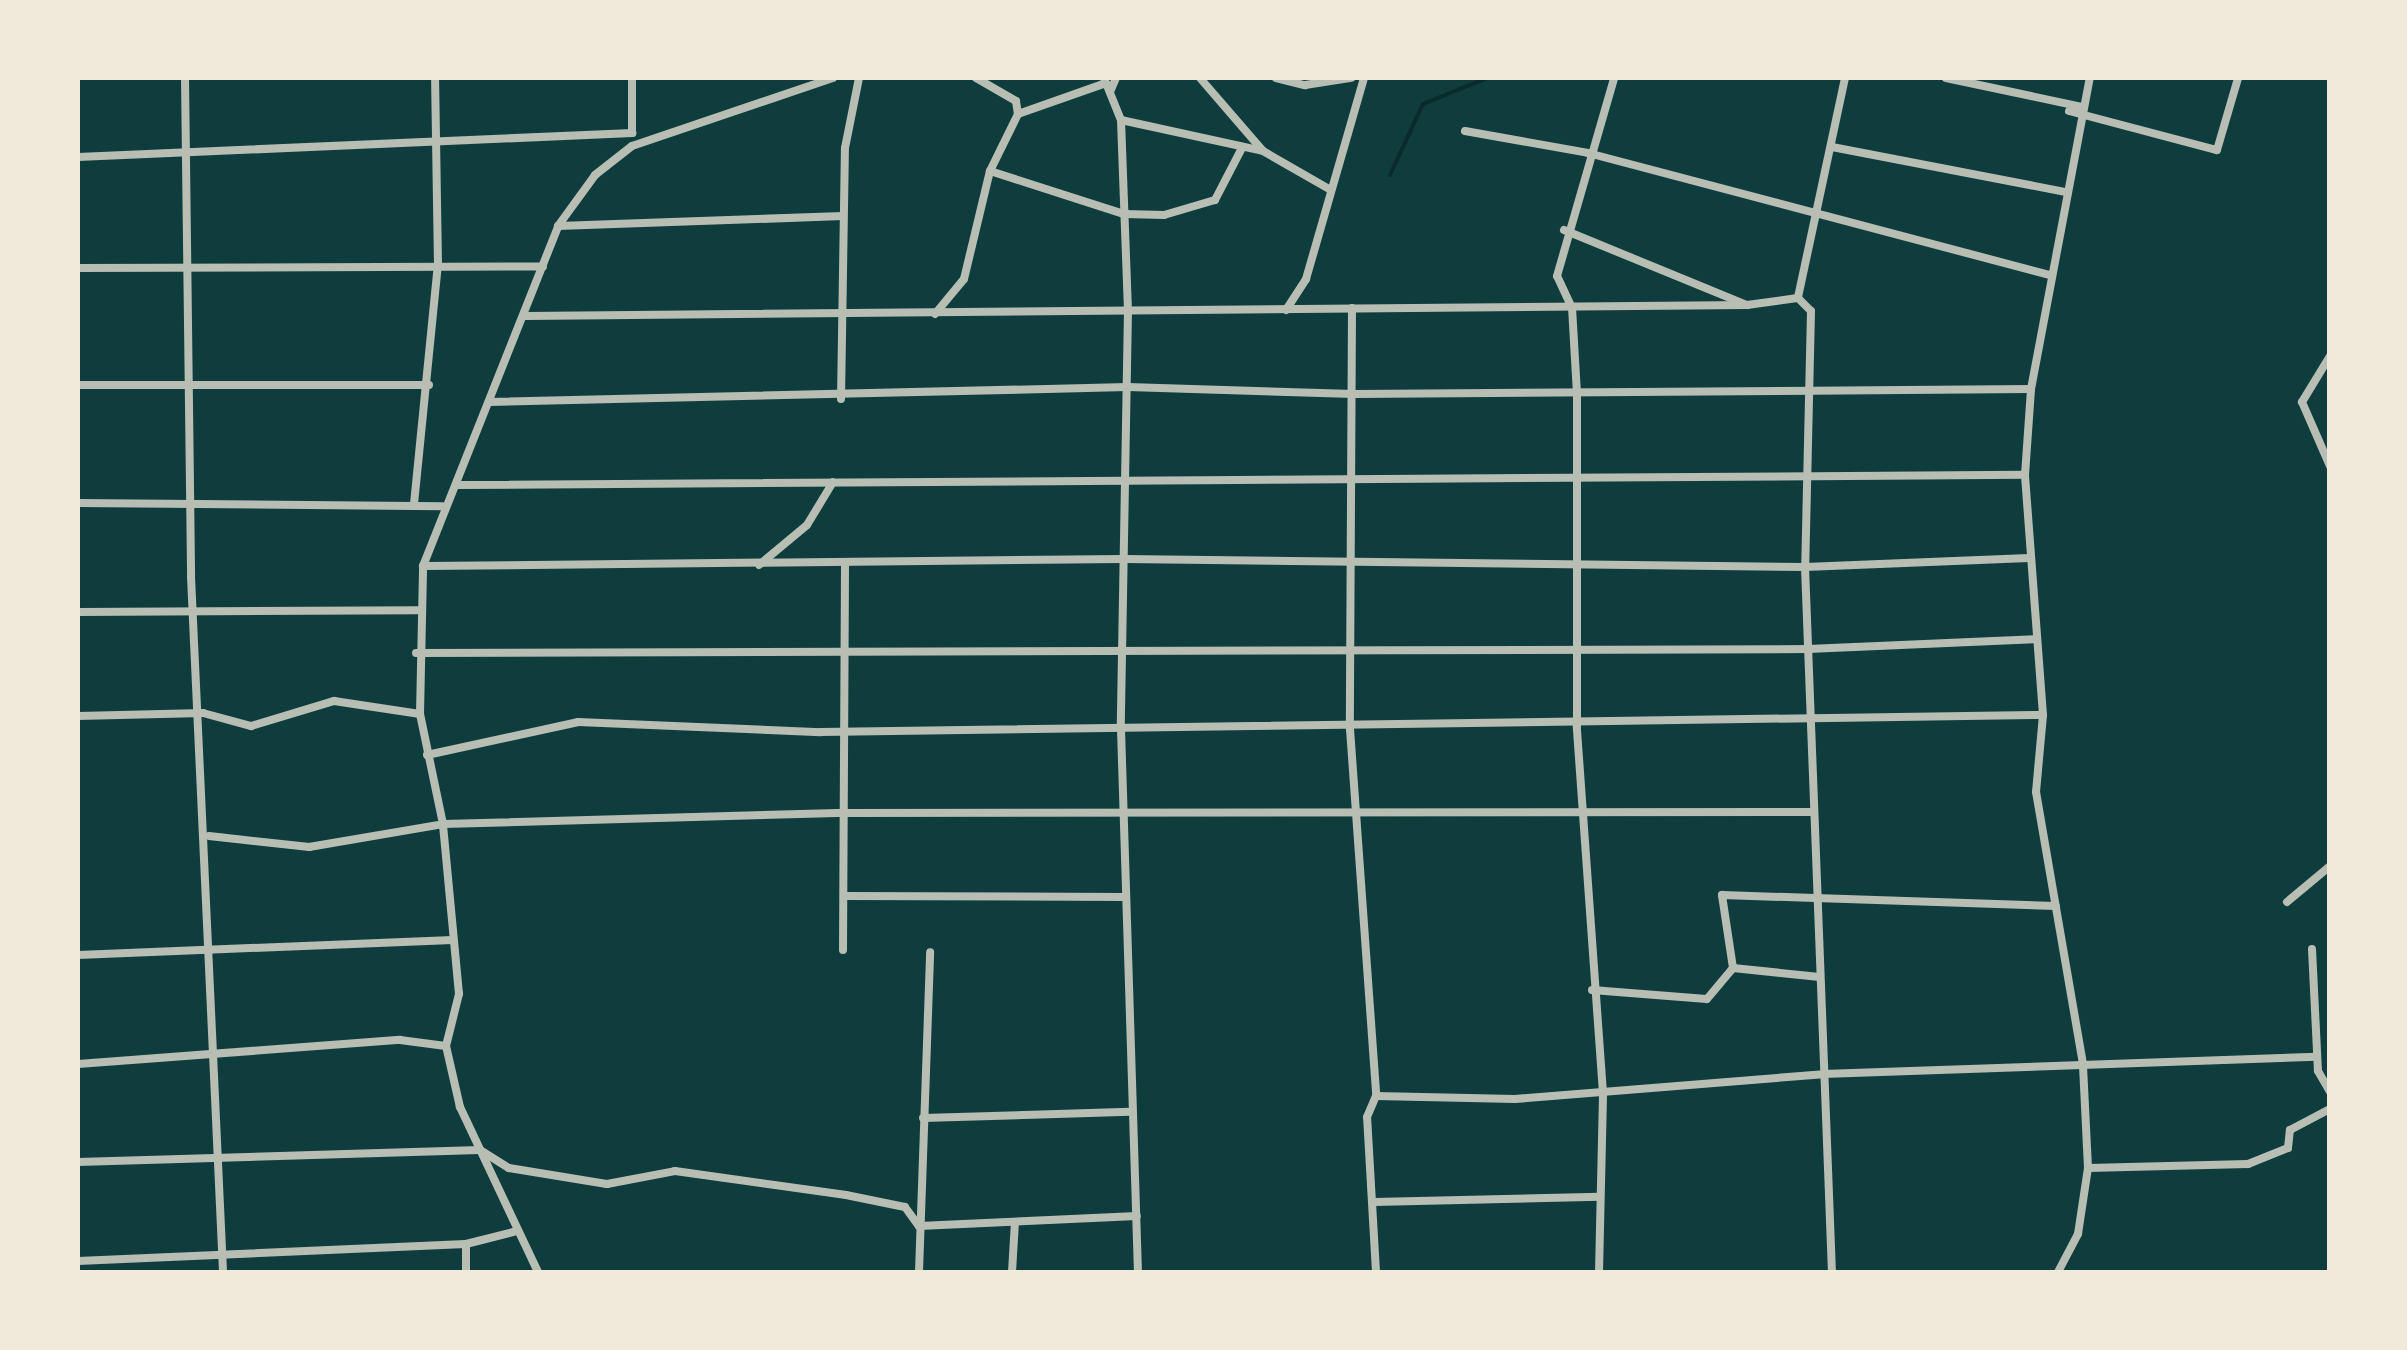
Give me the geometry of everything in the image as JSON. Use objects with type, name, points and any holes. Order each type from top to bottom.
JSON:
[{"type":"street","points":[[185,78],[188,156],[184,268],[192,385],[195,613],[209,836],[224,1272]]},
{"type":"street","points":[[414,504],[429,385],[438,265],[435,78]]},
{"type":"street","points":[[632,78],[632,146]]},
{"type":"street","points":[[538,1272],[480,1150],[446,1046],[459,994],[443,824],[420,714],[416,610],[424,566],[442,506],[457,485],[558,226],[595,175],[632,146],[833,78]]},
{"type":"street","points":[[841,398],[843,216],[859,78]]},
{"type":"street","points":[[934,315],[964,279],[990,171],[1018,114],[1016,101],[976,78]]},
{"type":"street","points":[[1018,114],[1116,78]]},
{"type":"street","points":[[1200,78],[1262,150],[1328,190]]},
{"type":"street","points":[[1276,78],[1305,85],[1351,78]]},
{"type":"street","points":[[1286,310],[1306,279],[1328,190],[1364,78]]},
{"type":"street","points":[[1599,1272],[1604,1093],[1592,990],[1580,807],[1572,478],[1577,394],[1572,308],[1557,276],[1564,230],[1614,78]]},
{"type":"street","points":[[1798,298],[1812,218],[1832,147],[1845,78]]},
{"type":"street","points":[[1946,78],[2083,106]]},
{"type":"street","points":[[2058,1272],[2078,1234],[2088,1168],[2083,1064],[2036,792],[2043,716],[2025,475],[2031,389],[2065,192],[2090,78]]},
{"type":"street","points":[[2069,111],[2217,150],[2238,78]]},
{"type":"street","points":[[1107,84],[1121,120],[1128,310],[1128,386],[1121,482],[1121,728],[1138,1272]]},
{"type":"street","points":[[1121,120],[1262,150]]},
{"type":"street","points":[[1465,131],[1588,152],[1812,218],[2050,274]]},
{"type":"street","points":[[78,157],[188,156],[632,132]]},
{"type":"street","points":[[1832,147],[2065,192]]},
{"type":"street","points":[[990,171],[1124,214],[1191,212],[1215,200],[1242,148]]},
{"type":"street","points":[[558,226],[843,216]]},
{"type":"street","points":[[1564,230],[1746,306]]},
{"type":"street","points":[[78,268],[544,266]]},
{"type":"street","points":[[526,316],[1746,306],[1798,298]]},
{"type":"street","points":[[1798,298],[1812,312],[1806,394],[1805,567],[1832,1272]]},
{"type":"street","points":[[1352,308],[1354,646],[1350,729],[1376,1096],[1367,1117],[1376,1272]]},
{"type":"street","points":[[2330,356],[2302,402],[2330,466]]},
{"type":"street","points":[[78,385],[429,385]]},
{"type":"street","points":[[490,402],[841,398],[1128,386],[1354,394],[1806,394],[2031,389]]},
{"type":"street","points":[[457,485],[2025,475]]},
{"type":"street","points":[[758,565],[806,525],[833,482]]},
{"type":"street","points":[[78,503],[442,506]]},
{"type":"street","points":[[424,566],[1576,559],[1805,567],[2029,558]]},
{"type":"street","points":[[842,950],[847,813],[845,562]]},
{"type":"street","points":[[78,612],[416,610]]},
{"type":"street","points":[[416,652],[1576,644],[1808,649],[2035,638]]},
{"type":"street","points":[[78,716],[202,713],[237,726],[323,702],[420,714]]},
{"type":"street","points":[[427,755],[578,722],[821,732],[1350,729],[2043,716]]},
{"type":"street","points":[[209,836],[309,847],[443,824],[847,813],[1123,818],[1354,808],[1814,812]]},
{"type":"street","points":[[2287,902],[2330,866]]},
{"type":"street","points":[[1734,968],[1722,895],[2056,906]]},
{"type":"street","points":[[844,896],[1126,898]]},
{"type":"street","points":[[78,955],[453,940]]},
{"type":"street","points":[[2312,950],[2317,1057],[2330,1092]]},
{"type":"street","points":[[920,1272],[930,952]]},
{"type":"street","points":[[1592,990],[1707,999],[1734,968]]},
{"type":"street","points":[[1734,968],[1820,976]]},
{"type":"street","points":[[78,1064],[430,1038],[446,1046]]},
{"type":"street","points":[[1376,1096],[1396,1103],[1604,1093],[1823,1074],[2317,1057]]},
{"type":"street","points":[[2088,1168],[2248,1164],[2288,1148],[2290,1130],[2330,1109]]},
{"type":"street","points":[[923,1118],[1130,1112]]},
{"type":"street","points":[[78,1162],[218,1154],[480,1150],[509,1168],[608,1184],[676,1171],[846,1195],[905,1207],[919,1226]]},
{"type":"street","points":[[1374,1202],[1600,1197]]},
{"type":"street","points":[[919,1226],[1136,1216]]},
{"type":"street","points":[[1012,1272],[1014,1222]]},
{"type":"street","points":[[78,1261],[466,1244],[517,1230]]},
{"type":"street","points":[[466,1244],[466,1272]]},
{"type":"waterway","points":[[1390,175],[1423,104],[1487,78]]}]
